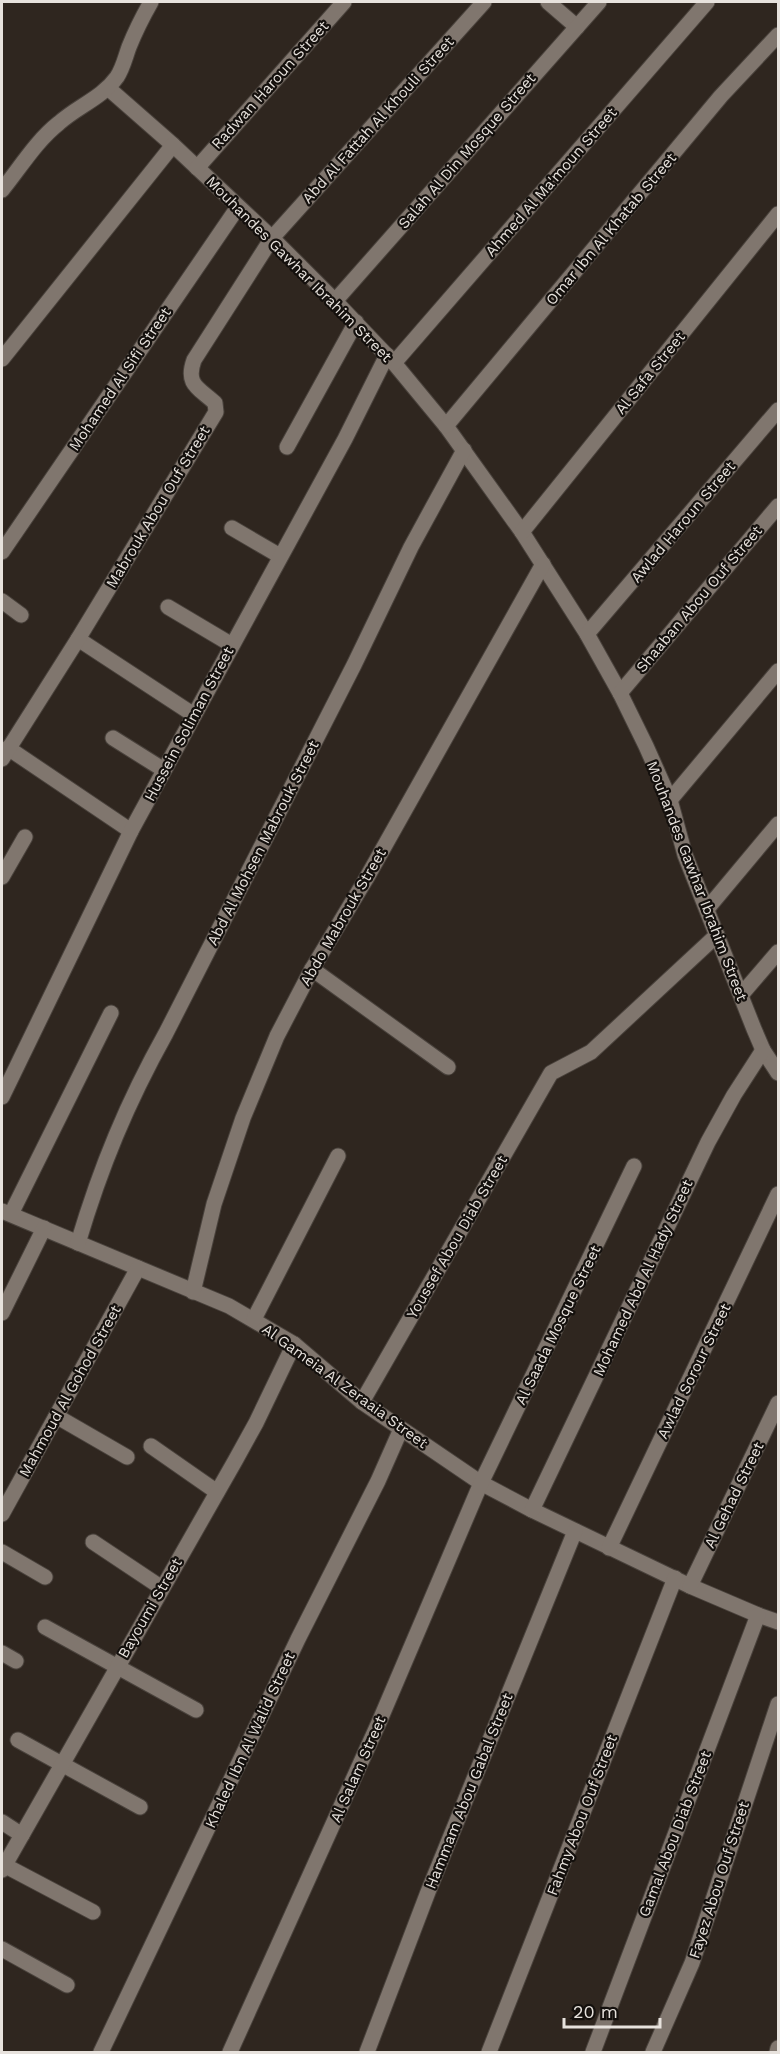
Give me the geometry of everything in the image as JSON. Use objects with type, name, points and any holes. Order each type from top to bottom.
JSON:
[{"type":"street","points":[[2,190],[57,124],[97,98],[108,88],[124,63],[137,28],[152,2]]},
{"type":"street","name":"Radwan Haroun Street","points":[[197,168],[344,2]]},
{"type":"street","name":"Abd Al Fattah Al Khouli Street","points":[[272,238],[484,2]]},
{"type":"street","points":[[548,2],[577,27]]},
{"type":"street","name":"Salah Al Din Mosque Street","points":[[335,300],[599,2]]},
{"type":"street","name":"Ahmed Al Ma'moun Street","points":[[391,359],[707,2]]},
{"type":"street","name":"Omar Ibn Al Khatab Street","points":[[446,426],[721,96],[778,35]]},
{"type":"street","name":"Mouhandes Gawhar Ibrahim Street","points":[[108,88],[272,238],[391,359],[446,426],[522,532],[588,634],[620,693],[670,800],[685,855],[763,1050],[778,1073]]},
{"type":"street","points":[[2,359],[172,145]]},
{"type":"street","name":"Mohamed Al Sifi Street","points":[[2,552],[238,207]]},
{"type":"street","name":"Al Safa Street","points":[[522,532],[778,214]]},
{"type":"street","name":"Mabrouk Abou Ouf Street","points":[[131,831],[5,754],[216,412],[215,403],[195,386],[190,377],[191,368],[272,238]]},
{"type":"street","points":[[288,447],[356,322]]},
{"type":"street","name":"Hussein Soliman Street","points":[[2,1097],[131,831],[280,556],[391,359]]},
{"type":"street","name":"Awlad Haroun Street","points":[[588,634],[778,410]]},
{"type":"street","name":"Abd Al Mohsen Mabrouk Street","points":[[78,1243],[107,1156],[139,1083],[354,665],[411,547],[464,450]]},
{"type":"street","name":"Shaaban Abou Ouf Street","points":[[620,693],[778,506]]},
{"type":"street","points":[[232,528],[280,556]]},
{"type":"street","name":"Abdo Mabrouk Street","points":[[193,1292],[214,1204],[243,1118],[277,1035],[312,969],[366,879],[543,564]]},
{"type":"street","points":[[2,601],[21,615]]},
{"type":"street","points":[[168,606],[232,645]]},
{"type":"street","points":[[78,639],[194,715]]},
{"type":"street","points":[[670,800],[778,671]]},
{"type":"street","points":[[113,738],[164,770]]},
{"type":"street","points":[[707,909],[778,824]]},
{"type":"street","points":[[2,877],[25,837]]},
{"type":"street","name":"Youssef Abou Diab Street","points":[[362,1402],[551,1073],[591,1052],[717,935]]},
{"type":"street","points":[[741,995],[778,951]]},
{"type":"street","points":[[312,969],[448,1067]]},
{"type":"street","points":[[6,1212],[111,1013]]},
{"type":"street","name":"Mohamed Abd Al Hady Street","points":[[532,1510],[708,1142],[734,1095],[763,1050]]},
{"type":"street","points":[[254,1319],[338,1156]]},
{"type":"street","name":"Al Saada Mosque Street","points":[[481,1483],[634,1166]]},
{"type":"street","name":"Awlad Sorour Street","points":[[609,1548],[778,1194]]},
{"type":"street","name":"Al Gameia Al Zeraaia Street","points":[[6,1212],[229,1306],[254,1319],[294,1344],[362,1402],[481,1483],[690,1586],[778,1622]]},
{"type":"street","points":[[2,1313],[44,1228]]},
{"type":"street","name":"Mahmoud Al Gohod Street","points":[[2,1514],[138,1268]]},
{"type":"street","name":"Bayoumi Street","points":[[3,1868],[256,1423],[294,1344]]},
{"type":"street","name":"Al Gehad Street","points":[[690,1586],[778,1404]]},
{"type":"street","points":[[56,1416],[127,1457]]},
{"type":"street","name":"Khaled Ibn Al Walid Street","points":[[100,2052],[298,1639],[378,1481],[401,1429]]},
{"type":"street","points":[[151,1446],[217,1492]]},
{"type":"street","name":"Al Salam Street","points":[[230,2052],[380,1720],[481,1483]]},
{"type":"street","name":"Hammam Abou Gabal Street","points":[[367,2052],[428,1892],[575,1531]]},
{"type":"street","points":[[93,1542],[162,1588]]},
{"type":"street","points":[[2,1552],[45,1577]]},
{"type":"street","name":"Fahmy Abou Ouf Street","points":[[489,2052],[675,1578]]},
{"type":"street","name":"Gamal Abou Diab Street","points":[[593,2052],[758,1615]]},
{"type":"street","points":[[45,1627],[196,1710]]},
{"type":"street","points":[[2,1653],[16,1661]]},
{"type":"street","name":"Fayez Abou Ouf Street","points":[[653,2052],[692,1963],[778,1704]]},
{"type":"street","points":[[18,1740],[140,1807]]},
{"type":"street","points":[[2,1822],[22,1835]]},
{"type":"street","points":[[3,1868],[93,1912]]},
{"type":"street","points":[[2,1949],[67,1985]]},
{"type":"street","points":[[777,2052],[778,2048]]}]
